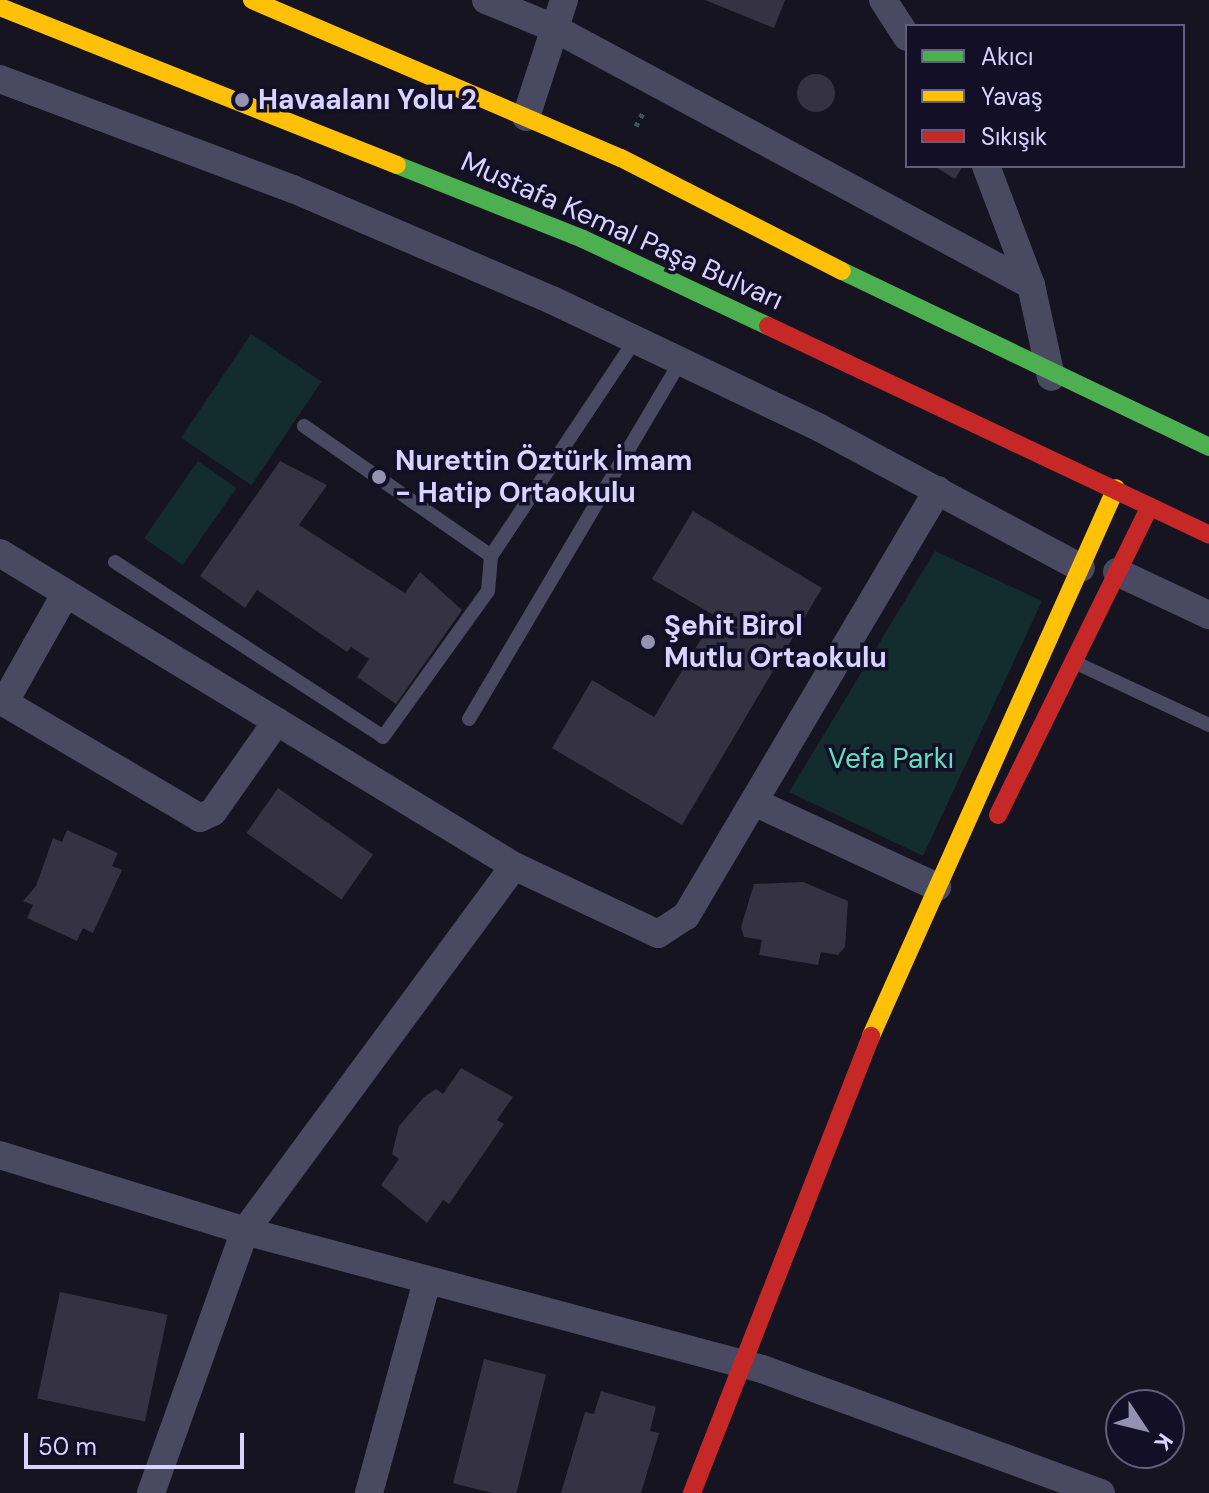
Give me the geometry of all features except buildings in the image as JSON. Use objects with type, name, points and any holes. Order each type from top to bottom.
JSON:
[{"type":"main road","name":"Mustafa Kemal Paşa Bulvarı","points":[[252,0],[621,158],[1051,377],[1209,447]]},
{"type":"main road","name":"Mustafa Kemal Paşa Bulvarı","points":[[0,7],[583,239],[1209,534]]},
{"type":"main road","points":[[713,1493],[751,1367],[937,887],[1116,488]]},
{"type":"main road","points":[[989,834],[1150,506]]},
{"type":"main road","points":[[692,1493],[851,1146]]},
{"type":"street","points":[[486,0],[554,28],[1031,285]]},
{"type":"street","points":[[526,117],[564,0]]},
{"type":"street","points":[[883,0],[905,34]]},
{"type":"street","points":[[0,79],[293,189],[635,340],[938,490],[1081,568]]},
{"type":"street","points":[[987,168],[1031,285],[1051,377]]},
{"type":"street","points":[[0,553],[514,866],[647,932],[669,931],[686,916],[938,490]]},
{"type":"street","points":[[1117,572],[1209,615]]},
{"type":"street","points":[[66,593],[2,702],[200,818],[213,812],[277,721]]},
{"type":"street","points":[[754,802],[937,887]]},
{"type":"street","points":[[151,1493],[245,1231],[514,866]]},
{"type":"street","points":[[0,1155],[245,1231],[751,1367],[1101,1493]]},
{"type":"street","points":[[369,1493],[427,1281]]},
{"type":"lane","points":[[115,562],[383,737],[488,591],[491,556],[635,340]]},
{"type":"lane","points":[[469,719],[680,362]]},
{"type":"lane","points":[[304,426],[491,556]]},
{"type":"lane","points":[[1074,661],[1209,725]]},
{"type":"path","points":[[621,158],[643,113]]},
{"type":"green space","points":[[251,334],[321,382],[252,485],[181,438]]},
{"type":"green space","points":[[198,461],[237,488],[183,565],[144,538]]},
{"type":"green space","name":"Vefa Parkı","points":[[935,551],[1042,601],[923,856],[789,792]]},
{"type":"traffic: fast","points":[[397,165],[583,239],[768,326]]},
{"type":"traffic: fast","points":[[842,271],[1209,447]]},
{"type":"traffic: slow","points":[[252,0],[621,158],[842,271]]},
{"type":"traffic: slow","points":[[0,7],[397,165]]},
{"type":"traffic: slow","points":[[871,1036],[1116,488]]},
{"type":"traffic: jam","points":[[768,326],[1209,534]]},
{"type":"traffic: jam","points":[[998,815],[1150,506]]},
{"type":"traffic: jam","points":[[692,1493],[871,1036]]},
{"type":"place","name":"Havaalanı Yolu 2","points":[[242,100]]},
{"type":"place","name":"Nurettin Öztürk İmam - Hatip Ortaokulu","points":[[379,477]]},
{"type":"place","name":"Şehit Birol Mutlu Ortaokulu","points":[[648,642]]}]
